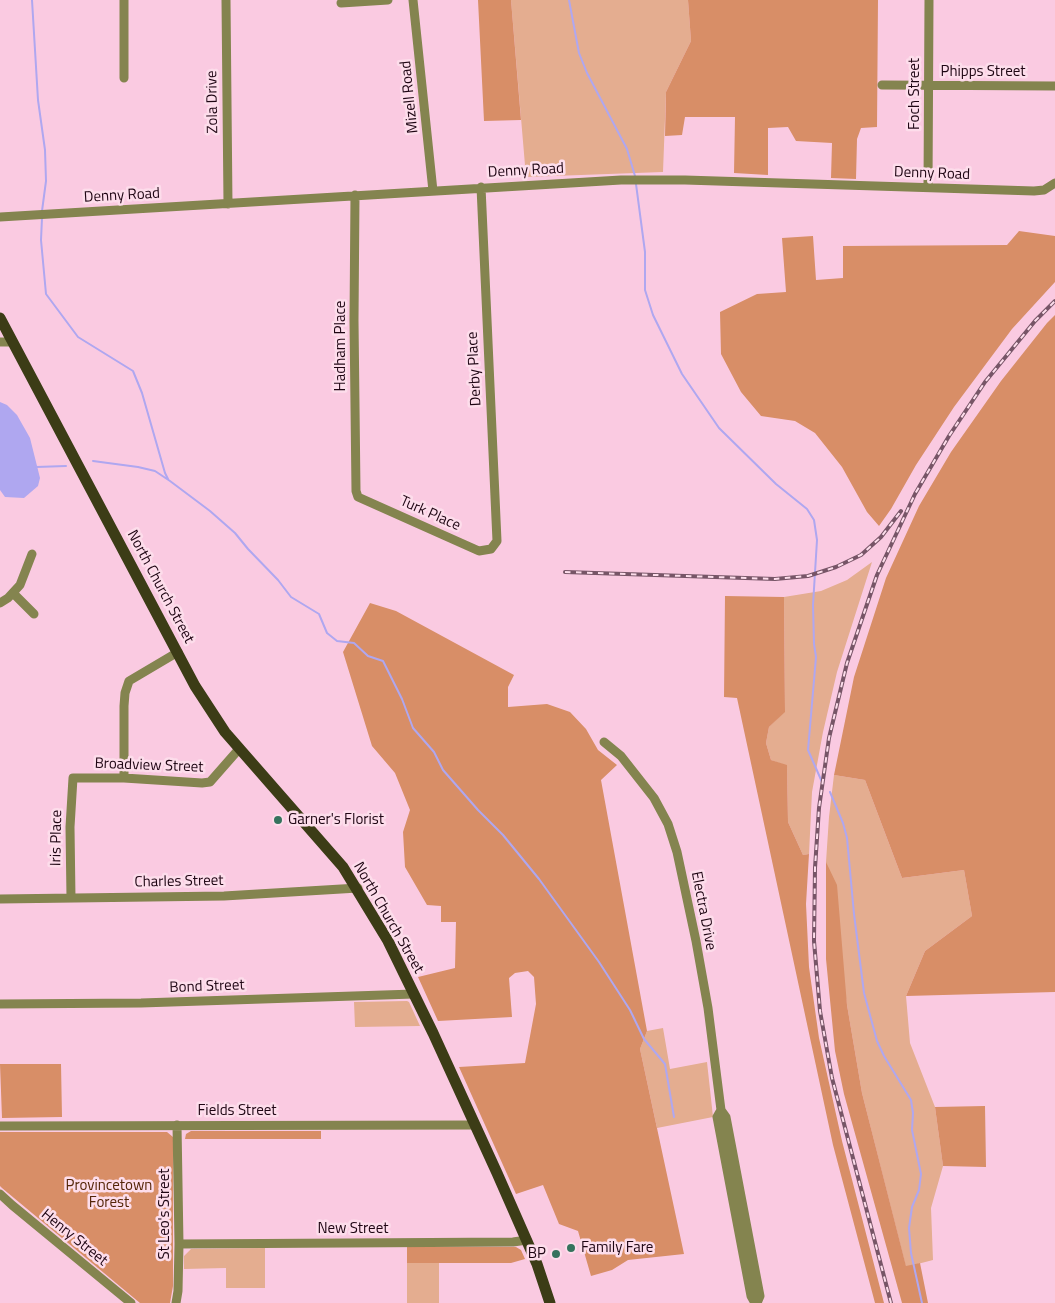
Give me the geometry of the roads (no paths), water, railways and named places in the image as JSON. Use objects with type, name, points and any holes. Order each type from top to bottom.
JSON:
[{"type":"main road","name":"North Church Street","points":[[0,318],[6,342],[196,686],[225,732],[343,867],[358,888],[388,941],[475,1125],[537,1264],[550,1303]]},
{"type":"street","points":[[124,0],[124,78]]},
{"type":"street","name":"Zola Drive","points":[[226,0],[228,204]]},
{"type":"street","points":[[341,3],[388,0]]},
{"type":"street","name":"Mizell Road","points":[[413,0],[433,192]]},
{"type":"street","name":"Foch Street","points":[[928,187],[929,0]]},
{"type":"street","name":"Phipps Street","points":[[882,85],[1055,86]]},
{"type":"street","name":"Denny Road","points":[[0,217],[355,195],[433,192],[481,187],[645,179],[1034,191],[1044,190],[1054,184]]},
{"type":"street","name":"Derby Place","points":[[481,187],[497,541],[491,548]]},
{"type":"street","name":"Hadham Place","points":[[355,195],[354,320],[356,490],[358,497]]},
{"type":"street","name":"Turk Place","points":[[358,497],[479,551],[491,548]]},
{"type":"street","points":[[0,603],[8,598],[20,585],[32,554]]},
{"type":"street","points":[[13,593],[34,614]]},
{"type":"street","points":[[124,778],[124,706],[125,693],[129,681],[178,652]]},
{"type":"street","name":"Electra Drive","points":[[604,742],[621,756],[648,789],[660,809],[672,836],[680,865],[708,1008],[721,1110],[726,1117],[760,1296],[756,1303]]},
{"type":"street","name":"Broadview Street","points":[[73,778],[124,778],[202,784],[210,782],[239,749]]},
{"type":"street","name":"Iris Place","points":[[71,898],[70,827],[73,778]]},
{"type":"street","name":"Charles Street","points":[[0,899],[224,896],[358,888]]},
{"type":"street","name":"Bond Street","points":[[0,1004],[141,1003],[414,994]]},
{"type":"street","name":"St Leo's Street","points":[[176,1303],[179,1244],[177,1125]]},
{"type":"street","name":"Fields Street","points":[[0,1126],[475,1125]]},
{"type":"street","name":"Henry Street","points":[[0,1194],[12,1206],[131,1303]]},
{"type":"street","name":"New Street","points":[[179,1244],[513,1242],[526,1240]]},
{"type":"waterway","points":[[32,0],[38,100],[45,150],[46,181],[42,211]]},
{"type":"waterway","points":[[569,0],[579,53],[587,73],[627,149],[635,176]]},
{"type":"waterway","points":[[636,184],[645,252],[645,290],[653,315],[682,374],[719,428],[776,484],[807,509],[814,520],[817,540],[813,605],[816,657],[808,750],[822,782]]},
{"type":"waterway","points":[[42,218],[41,240],[46,294],[78,337],[133,371],[142,393],[168,479]]},
{"type":"waterway","points":[[93,461],[155,471],[170,481],[210,511],[235,533],[291,597],[319,614],[327,633],[337,641],[354,643],[368,656],[383,661],[402,699],[413,728],[434,752],[443,770],[503,835],[539,879],[599,962],[630,1010],[644,1039],[665,1064],[674,1117]]},
{"type":"waterway","points":[[36,467],[66,466]]},
{"type":"waterway","points":[[830,792],[847,838],[864,993],[877,1041],[911,1100],[913,1113],[912,1130],[921,1174],[919,1190],[912,1207],[909,1228],[911,1253],[922,1303]]},
{"type":"railway","points":[[891,1303],[832,1078],[820,1011],[814,941],[815,868],[819,808],[829,738],[847,663],[877,575],[915,494],[949,436],[985,382],[1035,321],[1055,301]]},
{"type":"railway","points":[[565,572],[775,579],[808,576],[836,567],[861,555],[881,537],[901,511]]},
{"type":"place","name":"Garner's Florist","points":[[278,820]]},
{"type":"place","name":"Family Fare","points":[[571,1248]]},
{"type":"place","name":"BP","points":[[556,1254]]},
{"type":"park label","name":"Provincetown Forest","points":[[109,1194]]}]
